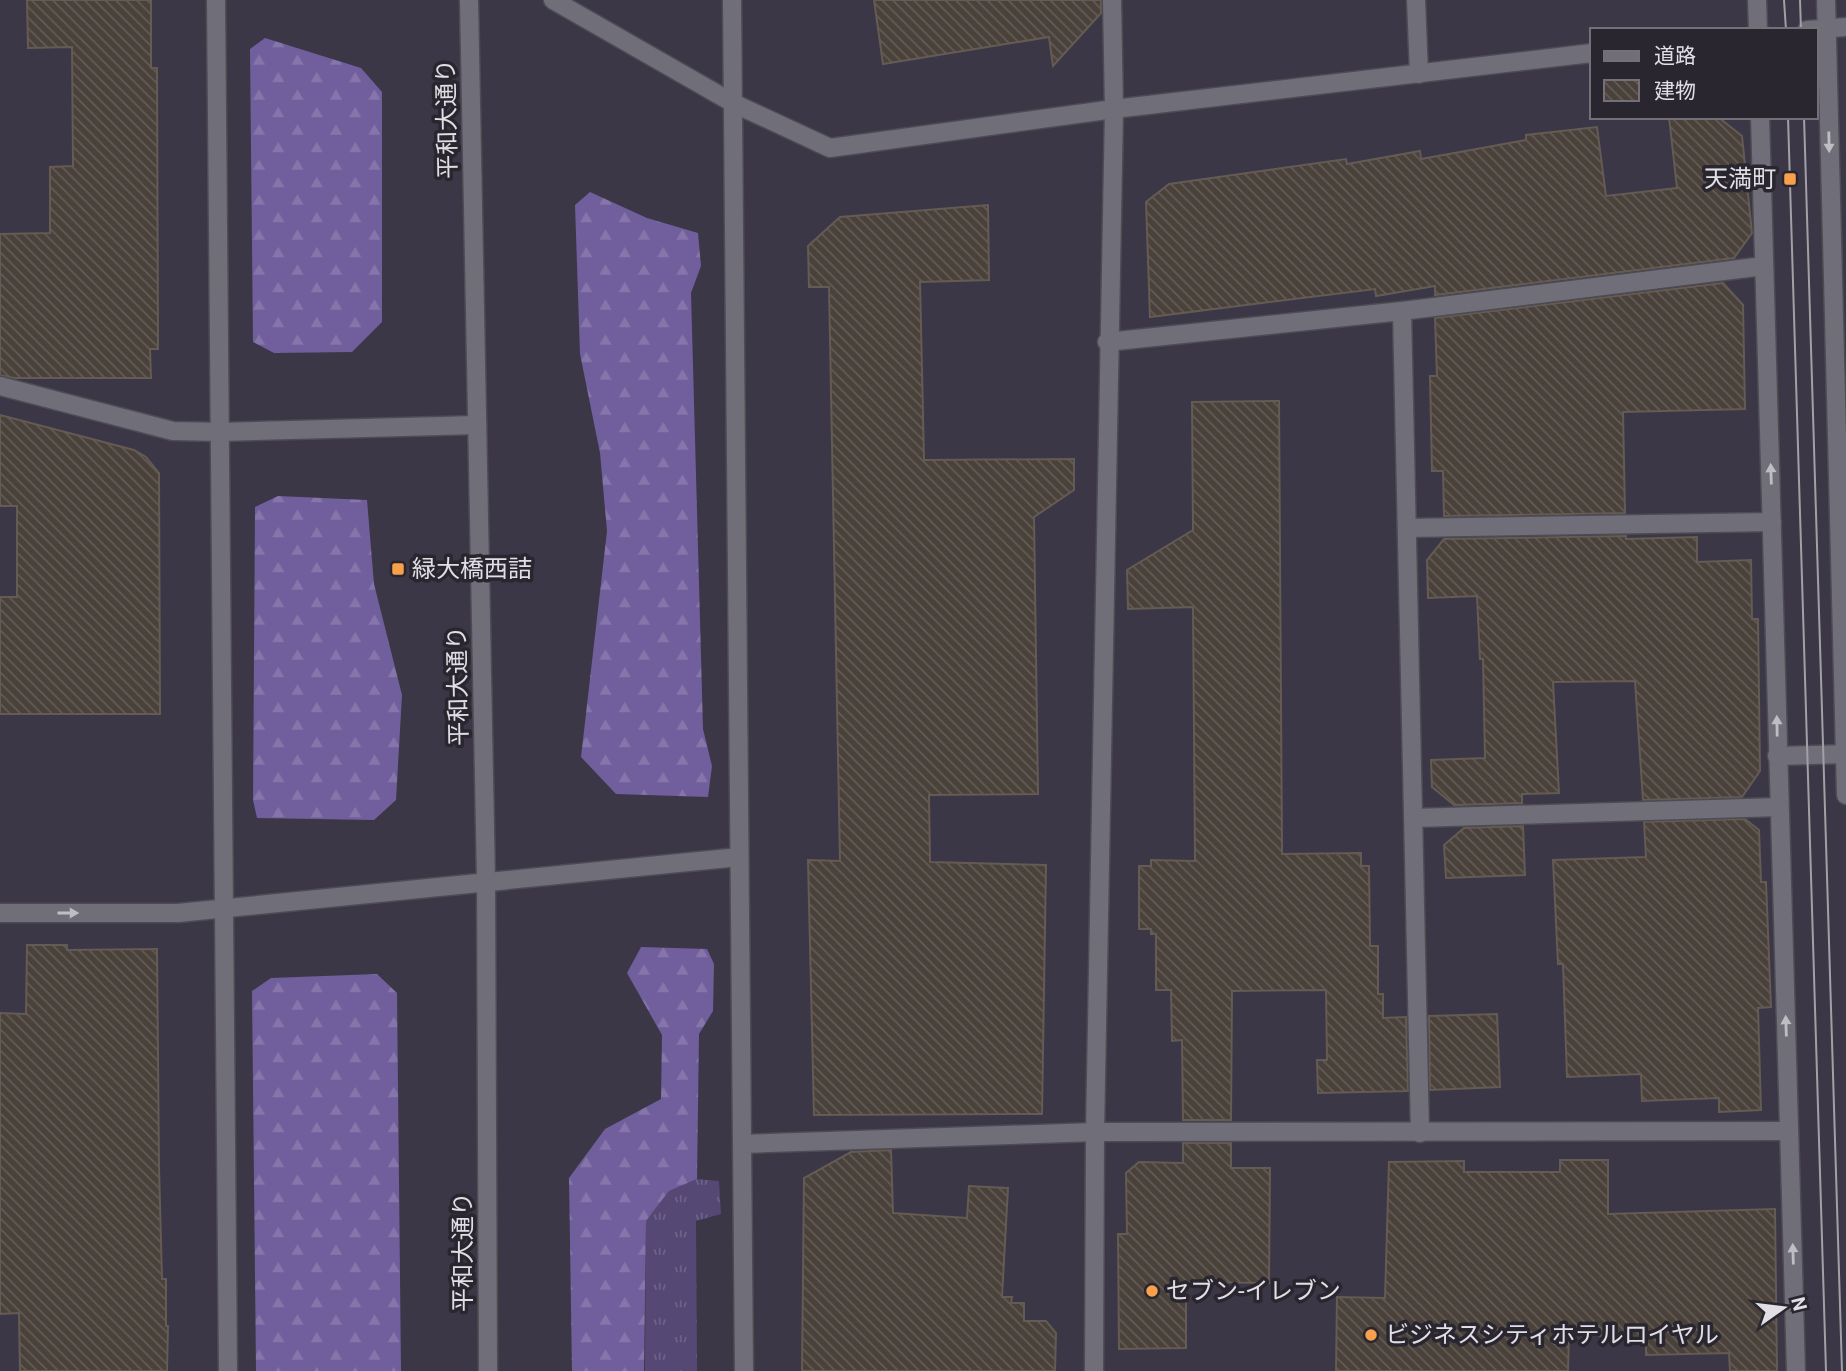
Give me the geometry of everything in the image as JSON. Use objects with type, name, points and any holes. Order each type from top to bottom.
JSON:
[{"type":"street","points":[[216,0],[228,1371]]},
{"type":"street","name":"平和大通り","points":[[469,0],[486,880],[488,1371]]},
{"type":"street","points":[[553,0],[733,103],[830,148],[1114,109],[1590,53]]},
{"type":"street","points":[[732,0],[744,1371]]},
{"type":"street","points":[[1094,1371],[1094,1132],[1107,342],[1114,109],[1112,0]]},
{"type":"street","points":[[1416,0],[1419,74]]},
{"type":"street","points":[[1757,0],[1758,28]]},
{"type":"street","points":[[1826,0],[1846,795]]},
{"type":"street","points":[[1818,29],[1846,27]]},
{"type":"street","points":[[1760,119],[1796,1371]]},
{"type":"street","points":[[1107,342],[1402,311],[1764,266]]},
{"type":"street","points":[[1402,311],[1420,1133]]},
{"type":"street","points":[[0,386],[173,431],[477,425]]},
{"type":"street","points":[[1407,528],[1772,522]]},
{"type":"street","points":[[1777,756],[1845,754]]},
{"type":"street","points":[[1414,818],[1779,807]]},
{"type":"street","points":[[0,913],[178,913],[486,880],[739,857]]},
{"type":"street","points":[[743,1144],[1094,1132],[1789,1131]]},
{"type":"shaded area","points":[[0,0],[1846,0],[1846,1371],[0,1371]]},
{"type":"green space","points":[[265,38],[361,68],[382,92],[382,322],[352,352],[274,353],[253,342],[250,49]]},
{"type":"green space","points":[[590,192],[647,218],[698,233],[701,266],[691,293],[703,729],[712,766],[708,797],[616,794],[581,757],[607,531],[600,453],[580,354],[575,205]]},
{"type":"green space","points":[[278,496],[367,500],[374,584],[402,695],[396,800],[374,820],[257,818],[253,800],[255,507]]},
{"type":"green space","points":[[641,947],[707,949],[714,964],[713,1011],[699,1034],[697,1179],[669,1191],[646,1221],[644,1371],[572,1371],[569,1178],[605,1129],[661,1099],[662,1035],[627,973]]},
{"type":"green space","points":[[377,974],[397,993],[401,1371],[256,1371],[252,991],[271,978]]},
{"type":"green space","points":[[697,1179],[719,1181],[721,1214],[696,1221],[697,1371],[645,1371],[646,1221],[669,1191]]},
{"type":"building","points":[[27,0],[151,0],[151,68],[157,68],[158,349],[150,349],[151,378],[14,378],[0,375],[0,234],[50,233],[50,167],[73,166],[72,47],[28,48]]},
{"type":"building","points":[[874,0],[1101,0],[1101,13],[1053,66],[1049,37],[883,64]]},
{"type":"building","points":[[1669,119],[1721,119],[1742,136],[1752,233],[1734,258],[1435,295],[1435,286],[1376,296],[1375,289],[1150,317],[1146,202],[1169,184],[1346,159],[1347,164],[1420,151],[1421,159],[1526,140],[1526,135],[1597,127],[1606,196],[1677,188]]},
{"type":"building","points":[[988,205],[989,280],[920,282],[924,460],[1074,459],[1074,490],[1034,517],[1038,794],[929,795],[930,862],[1046,865],[1042,1114],[814,1115],[808,860],[840,861],[829,287],[809,287],[808,246],[840,217]]},
{"type":"building","points":[[1723,283],[1743,305],[1745,409],[1623,412],[1625,513],[1444,516],[1443,471],[1432,471],[1430,376],[1437,376],[1435,318]]},
{"type":"building","points":[[1279,401],[1282,854],[1361,853],[1361,866],[1369,866],[1370,946],[1378,946],[1378,994],[1383,994],[1383,1018],[1406,1017],[1408,1091],[1318,1093],[1317,1060],[1327,1060],[1326,990],[1232,991],[1231,1120],[1183,1120],[1182,1040],[1172,1041],[1171,990],[1156,990],[1156,934],[1151,934],[1151,929],[1139,929],[1139,866],[1151,866],[1151,860],[1195,861],[1193,607],[1128,609],[1127,570],[1193,530],[1192,402]]},
{"type":"building","points":[[0,415],[134,450],[146,457],[159,473],[160,714],[0,714],[0,597],[17,597],[17,506],[0,506]]},
{"type":"building","points":[[1626,536],[1626,539],[1697,537],[1697,562],[1751,560],[1752,619],[1758,619],[1760,771],[1742,797],[1643,800],[1635,681],[1553,682],[1559,793],[1522,794],[1522,803],[1454,805],[1432,787],[1431,760],[1485,758],[1483,659],[1480,659],[1477,596],[1428,598],[1427,560],[1444,539]]},
{"type":"building","points":[[1745,819],[1759,830],[1761,882],[1766,882],[1771,1007],[1758,1008],[1761,1110],[1719,1112],[1719,1098],[1642,1101],[1641,1074],[1567,1077],[1563,964],[1558,964],[1553,860],[1646,857],[1644,822]]},
{"type":"building","points":[[1523,826],[1525,875],[1446,878],[1444,845],[1464,828]]},
{"type":"building","points":[[27,945],[67,945],[67,950],[157,949],[159,1167],[162,1279],[166,1279],[168,1326],[167,1371],[20,1371],[19,1313],[0,1314],[0,1013],[26,1014]]},
{"type":"building","points":[[1497,1014],[1500,1087],[1430,1090],[1429,1016]]},
{"type":"building","points":[[1183,1143],[1231,1143],[1231,1168],[1270,1168],[1269,1283],[1186,1282],[1186,1348],[1119,1349],[1118,1234],[1127,1234],[1126,1173],[1139,1162],[1183,1163]]},
{"type":"building","points":[[891,1150],[893,1213],[967,1218],[969,1186],[1008,1188],[1002,1297],[1012,1297],[1011,1303],[1024,1303],[1024,1321],[1046,1321],[1056,1333],[1055,1371],[802,1371],[804,1178],[851,1152]]},
{"type":"building","points":[[1560,1160],[1608,1160],[1608,1214],[1775,1209],[1777,1371],[1730,1371],[1729,1353],[1646,1355],[1646,1337],[1569,1335],[1568,1371],[1336,1371],[1337,1297],[1385,1298],[1389,1162],[1464,1161],[1464,1172],[1560,1172]]},
{"type":"tram line","points":[[1784,0],[1786,28]]},
{"type":"tram line","points":[[1800,0],[1801,28]]},
{"type":"tram line","points":[[1788,119],[1826,1371]]},
{"type":"tram line","points":[[1804,119],[1842,1371]]},
{"type":"place","name":"天満町","points":[[1790,179]]},
{"type":"place","name":"緑大橋西詰","points":[[398,569]]},
{"type":"place","name":"セブン-イレブン","points":[[1152,1291]]},
{"type":"place","name":"ビジネスシティホテルロイヤル","points":[[1371,1335]]}]
